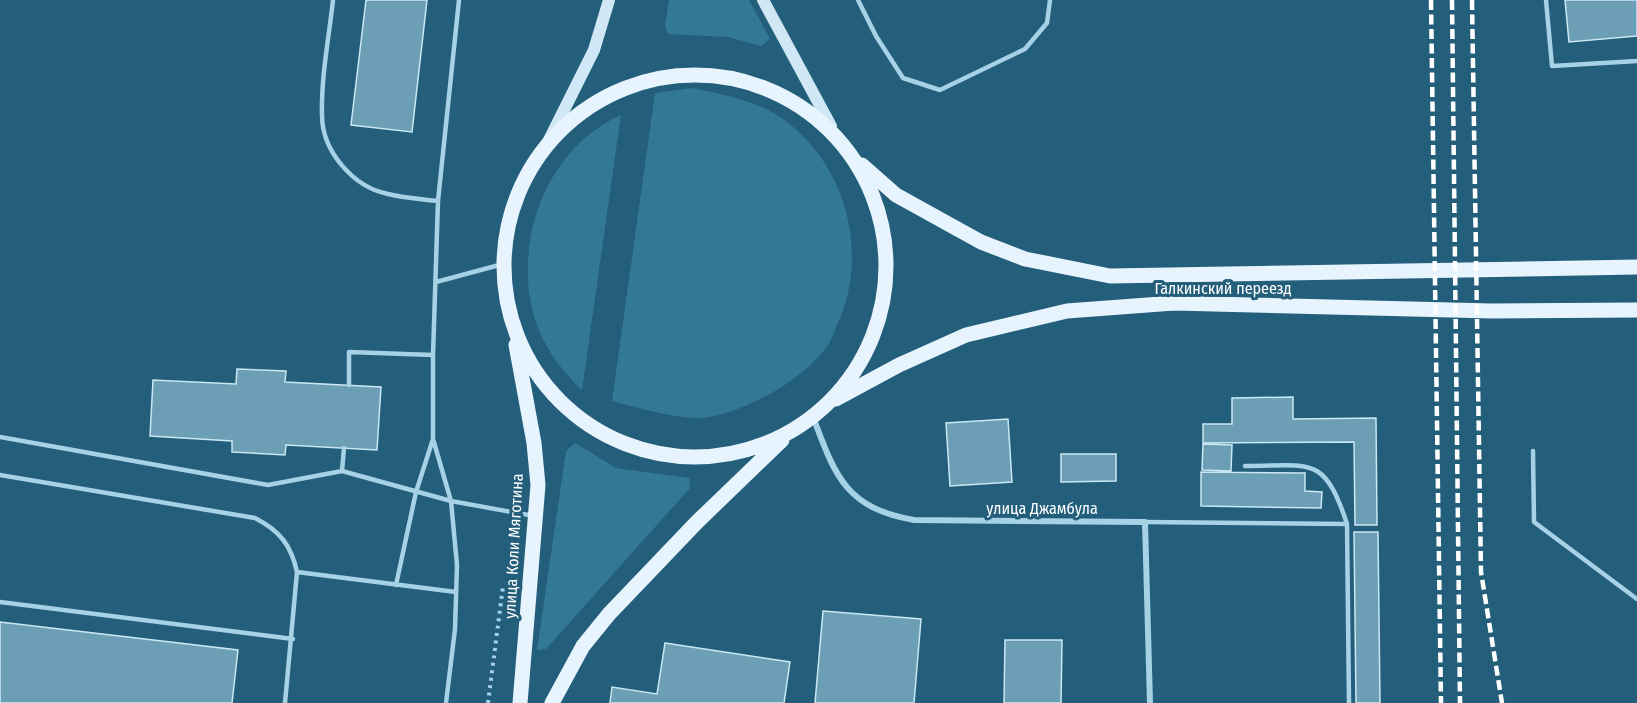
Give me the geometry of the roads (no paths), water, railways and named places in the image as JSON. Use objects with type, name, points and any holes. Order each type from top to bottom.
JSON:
[{"type":"main road","points":[[609,0],[594,50],[547,144],[530,169],[517,195],[508,224],[503,264],[512,322],[523,351],[540,378],[560,402],[602,433],[640,450],[670,456],[712,456],[763,445],[813,417],[853,374],[871,340],[883,303],[886,264],[882,226],[870,189],[831,126],[763,0]]},
{"type":"main road","points":[[547,144],[574,118],[605,97],[639,83],[676,75],[714,75],[750,82],[785,97],[831,126]]},
{"type":"main road","points":[[851,155],[896,195],[981,242],[1025,258],[1110,276],[1637,267]]},
{"type":"main road","name":"Галкинский переезд","points":[[828,403],[899,365],[966,335],[1067,311],[1174,303],[1492,311],[1637,310]]},
{"type":"main road","name":"улица Коли Мяготина","points":[[512,322],[534,443],[538,485],[520,703]]},
{"type":"main road","points":[[552,703],[584,646],[609,614],[697,522],[791,431]]},
{"type":"street","name":"улица Джамбула","points":[[813,417],[833,470],[842,484],[855,496],[893,517],[914,520],[1145,522]]},
{"type":"street","points":[[1145,522],[1150,703]]},
{"type":"lane","points":[[333,0],[322,116],[330,145],[347,173],[365,186],[387,194],[438,201]]},
{"type":"lane","points":[[446,703],[455,629],[456,592],[451,501],[434,439],[433,355],[438,201],[459,0]]},
{"type":"lane","points":[[858,0],[876,36],[903,78],[940,90],[1025,49],[1047,23],[1050,0]]},
{"type":"lane","points":[[1546,0],[1552,66],[1637,61]]},
{"type":"lane","points":[[436,282],[503,264]]},
{"type":"lane","points":[[349,385],[349,352],[433,355]]},
{"type":"lane","points":[[0,437],[268,485],[342,471],[451,501],[537,517]]},
{"type":"lane","points":[[396,585],[416,492],[434,439]]},
{"type":"lane","points":[[342,471],[344,448]]},
{"type":"lane","points":[[1533,451],[1534,522],[1637,599]]},
{"type":"lane","points":[[1245,466],[1308,466],[1328,478],[1338,496],[1347,524],[1349,703]]},
{"type":"lane","points":[[0,475],[255,518],[283,537],[293,552],[297,572],[293,639],[285,703]]},
{"type":"lane","points":[[1145,522],[1347,524]]},
{"type":"lane","points":[[297,572],[456,592]]},
{"type":"lane","points":[[0,602],[293,639]]},
{"type":"railway","points":[[1431,0],[1441,703]]},
{"type":"railway","points":[[1452,0],[1460,703]]},
{"type":"railway","points":[[1472,0],[1481,572],[1502,703]]}]
